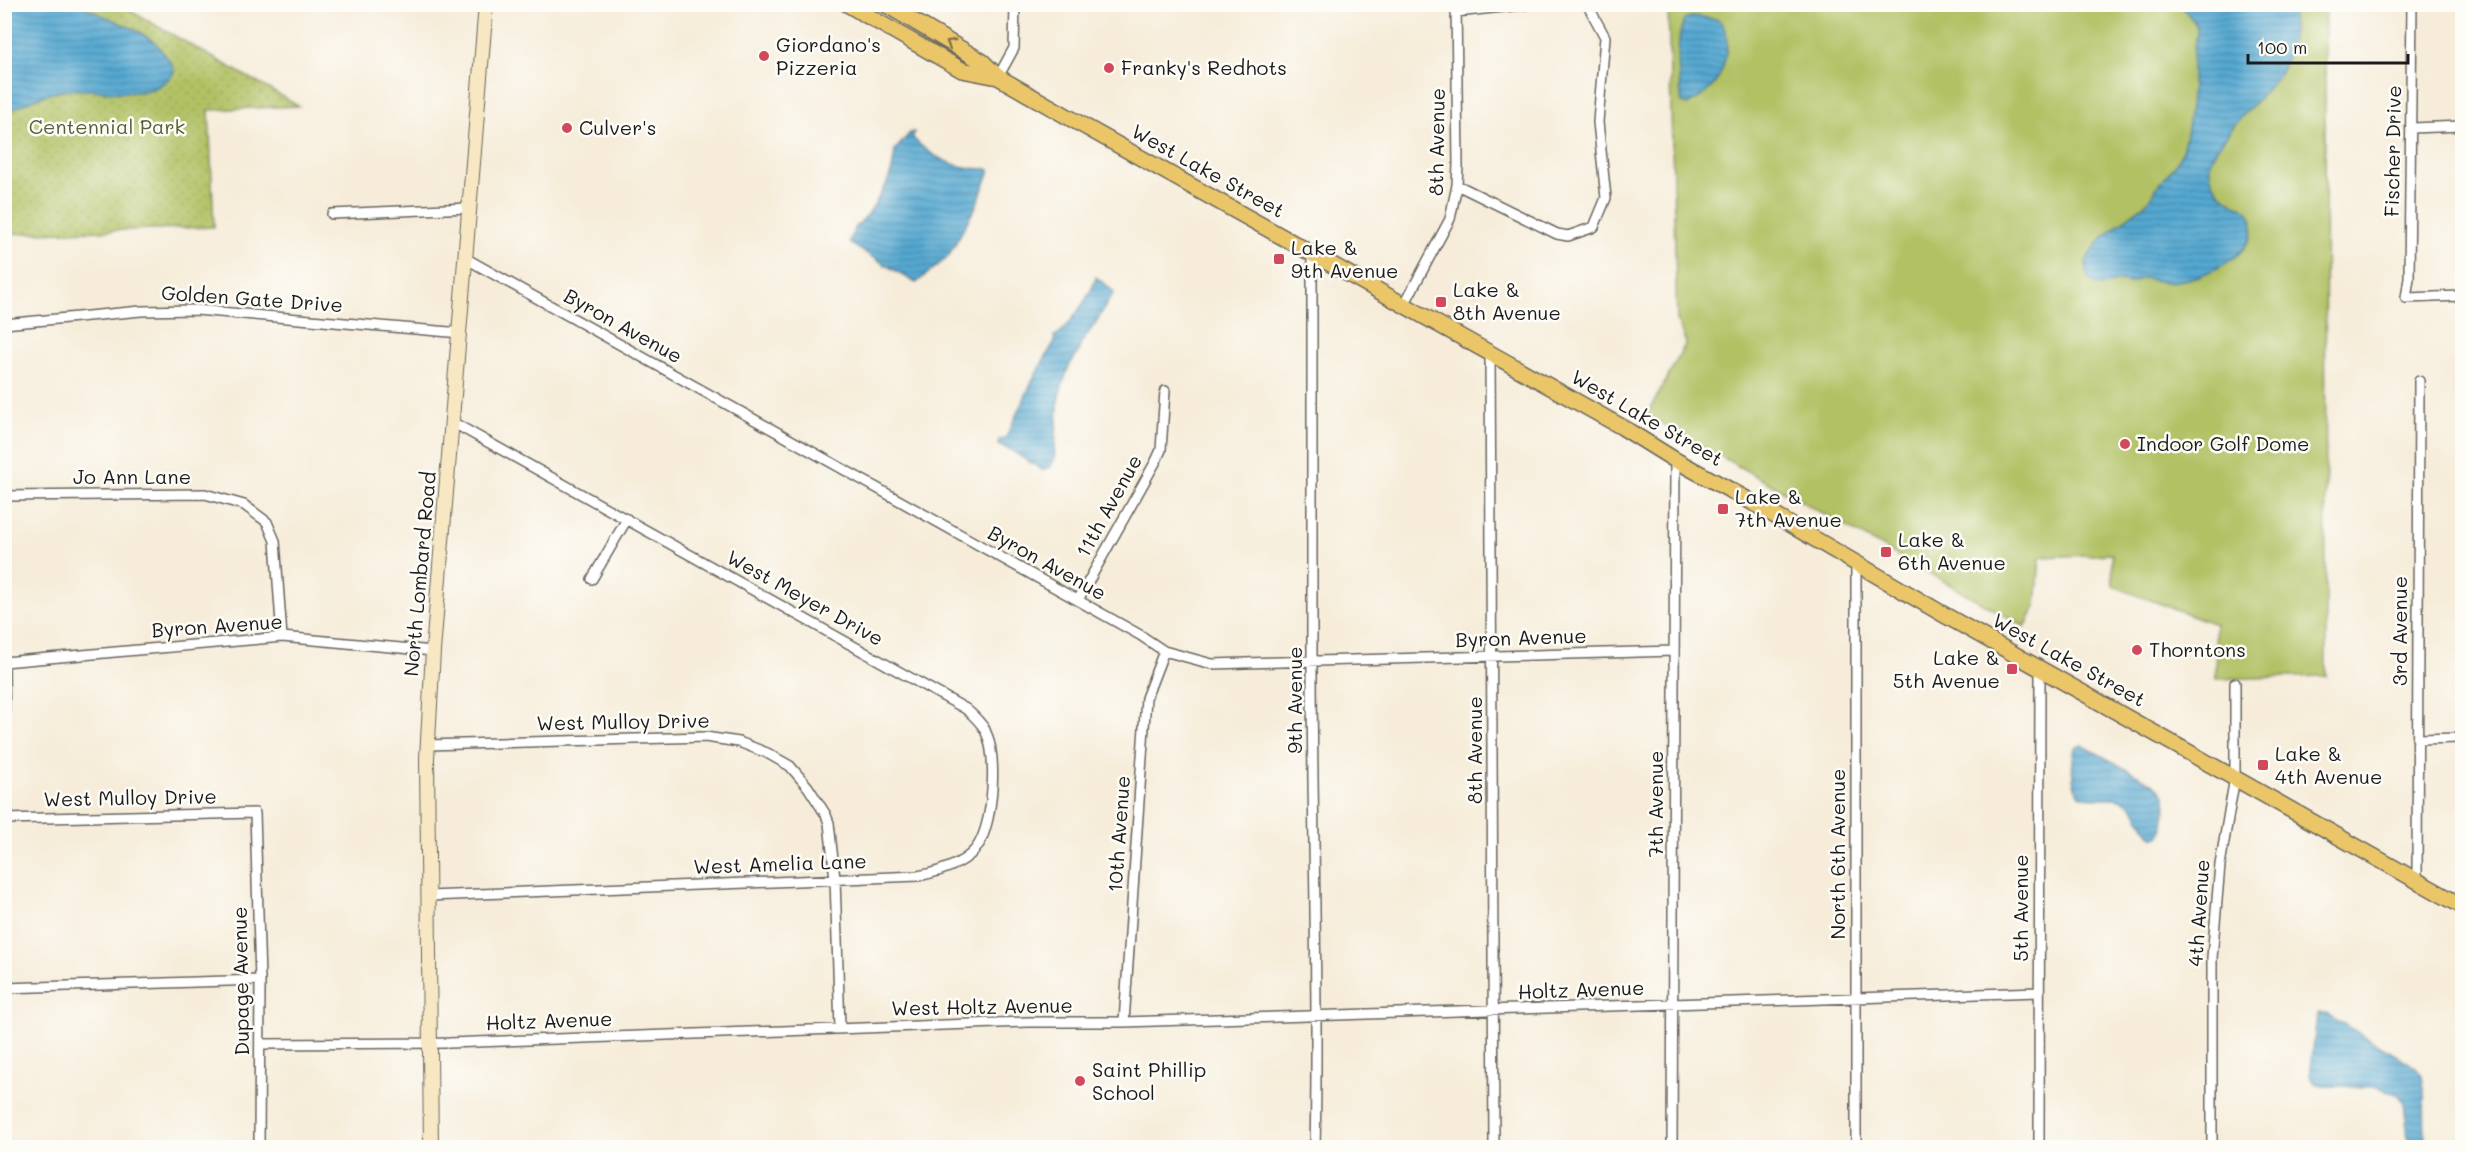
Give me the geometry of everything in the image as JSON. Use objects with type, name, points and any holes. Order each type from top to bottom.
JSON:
[{"type":"main road","name":"West Lake Street","points":[[847,4],[962,70],[998,77]]},
{"type":"main road","name":"West Lake Street","points":[[885,4],[983,62],[998,77],[1639,437],[1675,460],[1856,561],[1941,613],[2463,906]]},
{"type":"street","name":"North Lombard Road","points":[[431,1148],[432,1043],[427,745],[486,4]]},
{"type":"street","points":[[998,77],[1014,48],[1015,4]]},
{"type":"street","points":[[1456,8],[1531,4]]},
{"type":"street","points":[[1457,184],[1557,234],[1568,236],[1594,227],[1606,198],[1598,122],[1605,37],[1587,4]]},
{"type":"street","name":"Fischer Drive","points":[[2412,4],[2409,278],[2406,298],[2463,296]]},
{"type":"street","name":"8th Avenue","points":[[1404,305],[1450,219],[1457,184],[1456,8]]},
{"type":"street","points":[[2412,128],[2463,126]]},
{"type":"street","points":[[332,214],[469,208]]},
{"type":"street","name":"9th Avenue","points":[[1312,253],[1314,549],[1312,662],[1317,1016],[1315,1148]]},
{"type":"street","name":"Byron Avenue","points":[[465,258],[1078,600],[1164,651],[1212,664],[1674,651]]},
{"type":"street","name":"Golden Gate Drive","points":[[4,324],[141,312],[196,310],[461,333]]},
{"type":"street","name":"8th Avenue","points":[[1490,353],[1494,1148]]},
{"type":"street","name":"3rd Avenue","points":[[2417,881],[2419,381]]},
{"type":"street","name":"11th Avenue","points":[[1078,600],[1161,450],[1165,391]]},
{"type":"street","name":"West Meyer Drive","points":[[452,422],[966,709]]},
{"type":"street","name":"7th Avenue","points":[[1672,1148],[1675,460]]},
{"type":"street","name":"Jo Ann Lane","points":[[4,496],[205,494],[231,500],[256,512],[267,522],[275,541],[282,638]]},
{"type":"street","points":[[592,579],[627,519]]},
{"type":"street","name":"North 6th Avenue","points":[[1856,561],[1856,1148]]},
{"type":"street","name":"Byron Avenue","points":[[4,663],[282,638],[433,651]]},
{"type":"street","name":"10th Avenue","points":[[1124,1022],[1146,698],[1164,651]]},
{"type":"street","points":[[4,663],[5,819]]},
{"type":"street","name":"5th Avenue","points":[[2039,1148],[2040,669]]},
{"type":"street","name":"4th Avenue","points":[[2212,1148],[2212,958],[2220,865],[2235,777],[2235,683]]},
{"type":"street","name":"West Amelia Lane","points":[[429,896],[918,876],[938,872],[966,858],[978,845],[988,820],[992,759],[985,730],[976,717],[966,709]]},
{"type":"street","name":"West Mulloy Drive","points":[[427,745],[690,736],[739,742],[767,753],[790,766],[808,787],[829,823],[835,879],[840,1029]]},
{"type":"street","points":[[2417,739],[2463,738]]},
{"type":"street","name":"West Mulloy Drive","points":[[5,819],[256,814]]},
{"type":"street","name":"Dupage Avenue","points":[[256,814],[260,980],[259,1148]]},
{"type":"street","points":[[4,988],[260,980]]},
{"type":"street","name":"Holtz Avenue","points":[[1124,1022],[2039,992]]},
{"type":"street","name":"West Holtz Avenue","points":[[840,1029],[1028,1022],[1124,1022]]},
{"type":"street","name":"Holtz Avenue","points":[[260,1044],[432,1043],[840,1029]]},
{"type":"green space","name":"Centennial Park","points":[[4,5],[120,5],[299,106],[209,110],[214,227],[5,234]]},
{"type":"green space","points":[[1668,5],[2325,5],[2326,676],[2216,679],[2215,624],[2113,586],[2112,554],[2040,557],[2036,606],[2025,627],[1647,415],[1686,343],[1677,320]]},
{"type":"water","points":[[5,4],[80,5],[136,30],[155,42],[172,64],[174,72],[164,83],[151,89],[137,92],[75,90],[54,92],[5,113]]},
{"type":"water","points":[[2179,5],[2292,5],[2292,30],[2284,65],[2276,79],[2226,136],[2214,152],[2210,163],[2211,176],[2219,192],[2249,212],[2253,221],[2252,234],[2241,251],[2233,258],[2199,276],[2165,282],[2143,278],[2131,283],[2118,281],[2107,285],[2095,285],[2086,271],[2087,260],[2093,249],[2115,227],[2149,200],[2181,153],[2191,100],[2192,53],[2197,28]]},
{"type":"water","points":[[1697,16],[1719,20],[1726,33],[1727,42],[1723,68],[1716,82],[1703,95],[1687,105],[1682,103],[1678,59],[1680,36],[1686,18]]},
{"type":"water","points":[[914,132],[913,138],[938,158],[967,168],[989,169],[976,206],[948,257],[916,283],[849,243],[854,229],[869,213],[886,185],[892,170],[895,150],[910,133]]},
{"type":"water","points":[[1096,277],[1114,292],[1069,366],[1059,396],[1054,461],[1050,467],[1042,470],[1009,449],[998,445],[999,440],[1005,439],[1035,375],[1055,341],[1054,336],[1058,335],[1075,316]]},
{"type":"water","points":[[2082,745],[2161,790],[2165,798],[2165,816],[2163,828],[2158,837],[2153,837],[2127,802],[2115,798],[2091,798],[2079,795],[2074,784],[2072,766],[2075,748]]},
{"type":"water","points":[[2317,1014],[2327,1014],[2416,1067],[2422,1075],[2424,1089],[2425,1147],[2409,1147],[2404,1103],[2399,1095],[2378,1087],[2322,1086],[2315,1083],[2310,1076]]},
{"type":"place","name":"Giordano's Pizzeria","points":[[764,56]]},
{"type":"place","name":"Franky's Redhots","points":[[1109,68]]},
{"type":"place","name":"Culver's","points":[[567,128]]},
{"type":"place","name":"Lake & 9th Avenue","points":[[1279,259]]},
{"type":"place","name":"Lake & 8th Avenue","points":[[1441,302]]},
{"type":"place","name":"Indoor Golf Dome","points":[[2125,444]]},
{"type":"place","name":"Lake & 7th Avenue","points":[[1723,509]]},
{"type":"place","name":"Lake & 6th Avenue","points":[[1886,552]]},
{"type":"place","name":"Thorntons","points":[[2137,650]]},
{"type":"place","name":"Lake & 5th Avenue","points":[[2012,669]]},
{"type":"place","name":"Lake & 4th Avenue","points":[[2263,765]]},
{"type":"place","name":"Saint Phillip School","points":[[1080,1081]]}]
